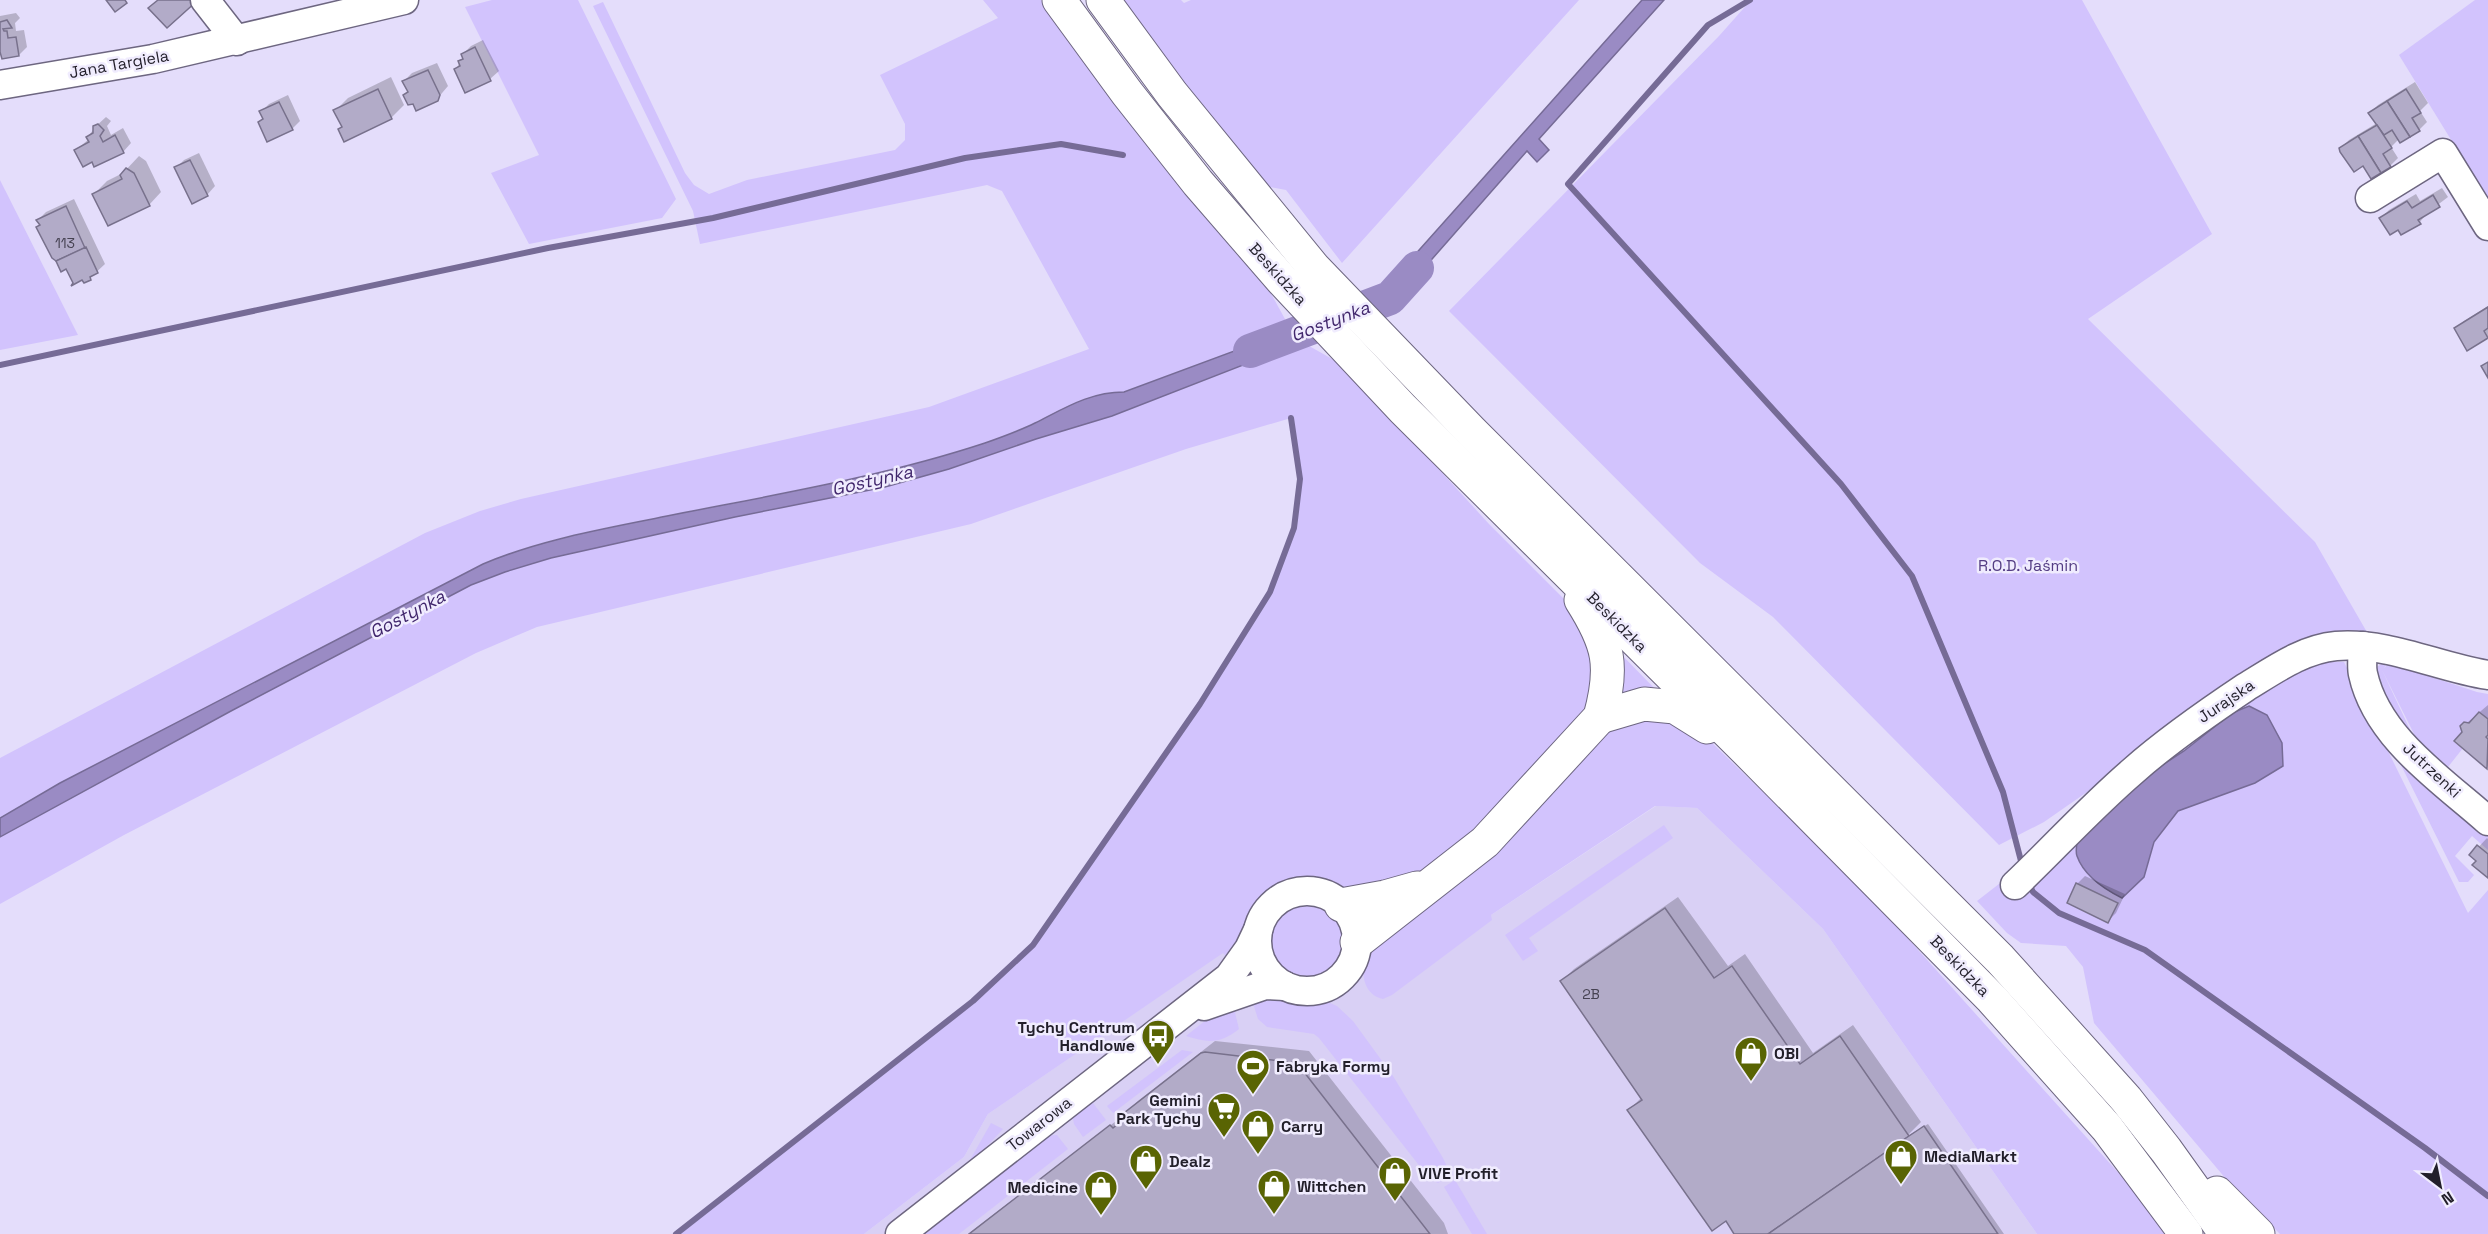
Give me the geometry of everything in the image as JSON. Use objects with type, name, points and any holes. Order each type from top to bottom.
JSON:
[{"type":"main road","name":"Beskidzka","points":[[1059,0],[1127,93],[1177,156],[1282,280],[1380,360],[2001,959],[2126,1099],[2226,1234]]},
{"type":"main road","name":"Beskidzka","points":[[1103,0],[1172,94],[1314,267],[1380,360],[1560,566],[1992,999],[2107,1128],[2186,1234]]},
{"type":"main road","points":[[1358,942],[1467,858],[1501,826],[1600,717],[1606,694],[1609,667],[1605,646],[1593,620],[1560,566]]},
{"type":"main road","points":[[1600,717],[1644,704],[1676,707],[1747,751]]},
{"type":"main road","points":[[1341,904],[1385,897],[1431,884]]},
{"type":"main road","points":[[2126,1099],[2258,1234]]},
{"type":"main road","points":[[2162,1201],[2177,1234]]},
{"type":"street","points":[[205,0],[237,41]]},
{"type":"street","name":"Jana Targiela","points":[[0,85],[153,59],[404,0]]},
{"type":"street","points":[[2370,198],[2443,153],[2488,226]]},
{"type":"street","name":"Jurajska","points":[[2015,885],[2131,772],[2195,722],[2263,676],[2309,652],[2336,646],[2389,649],[2488,675]]},
{"type":"street","name":"Jutrzenki","points":[[2363,646],[2363,673],[2375,706],[2402,744],[2488,821]]},
{"type":"street","points":[[1306,891],[1320,892],[1341,904],[1349,913],[1356,928],[1358,942],[1354,960],[1345,974],[1333,985],[1317,991],[1300,991],[1285,986],[1271,977],[1262,963],[1257,946],[1258,930],[1264,915],[1276,902],[1290,894],[1306,891]]},
{"type":"street","name":"Towarowa","points":[[900,1234],[1234,972],[1258,930]]},
{"type":"street","name":"Towarowa","points":[[1179,1015],[1265,985],[1285,986]]},
{"type":"shaded area","points":[[1656,806],[1697,808],[1823,929],[2037,1234],[864,1234],[964,1157],[988,1114],[1223,952],[1243,941],[1249,917],[1260,900],[1274,887],[1314,879],[1353,893],[1395,884],[1429,867],[1491,915]]},
{"type":"green space","points":[[492,0],[578,0],[676,199],[662,218],[529,244],[491,173],[539,155],[465,7]]},
{"type":"green space","points":[[983,0],[1041,0],[1090,71],[1204,216],[1268,288],[1291,330],[1124,392],[1089,398],[1010,434],[947,455],[829,484],[623,524],[529,547],[506,555],[483,564],[60,783],[0,818],[0,758],[425,533],[480,511],[521,499],[929,407],[1089,349],[1002,191],[987,185],[700,244],[693,211],[593,6],[603,2],[685,173],[694,185],[709,194],[747,180],[895,150],[905,140],[905,124],[880,75],[998,18]]},
{"type":"green space","points":[[1119,0],[1181,0],[1184,3],[1191,0],[1579,0],[1342,263],[1286,190],[1265,186]]},
{"type":"green space","name":"R.O.D. Jaśmin","points":[[1751,0],[2082,0],[2212,234],[2088,319],[2315,542],[2368,634],[2298,645],[2044,822],[1999,845],[1773,617],[1700,563],[1449,311],[1719,36]]},
{"type":"green space","points":[[2475,0],[2488,0],[2488,200],[2399,55]]},
{"type":"green space","points":[[0,180],[78,335],[0,350]]},
{"type":"green space","points":[[1302,342],[1334,360],[1337,358],[1489,524],[1583,618],[1592,632],[1591,706],[1494,821],[1429,867],[1395,884],[1353,893],[1314,879],[1274,887],[1260,900],[1249,917],[1243,944],[1230,961],[1223,953],[988,1114],[964,1157],[864,1234],[676,1234],[973,1001],[1033,945],[1162,758],[1270,592],[1294,528],[1300,479],[1291,418],[1186,449],[971,524],[537,627],[476,653],[124,835],[0,904],[0,837],[231,711],[471,585],[551,558],[735,517],[885,487],[949,469],[1112,416]]},
{"type":"green space","points":[[1616,649],[1659,693],[1610,704]]},
{"type":"green space","points":[[2315,661],[2344,662],[2468,913],[2488,890],[2488,1234],[2280,1234],[2232,1186],[2094,1023],[2083,967],[2066,946],[2021,943],[2007,933],[1977,901],[2155,763],[2250,695]]},
{"type":"green space","points":[[2387,663],[2384,668],[2389,663],[2488,694],[2488,719],[2479,712],[2469,723],[2464,722],[2461,726],[2462,732],[2455,741],[2463,748],[2448,767],[2418,742],[2382,670],[2414,738],[2386,698],[2375,672],[2378,666]]},
{"type":"green space","points":[[1652,710],[1706,737],[1867,893],[2150,1208],[2165,1234],[2037,1234],[1823,929],[1697,808],[1655,806],[1491,915],[1492,920],[1392,995],[1383,999],[1370,991],[1363,971],[1366,949],[1608,724]]},
{"type":"green space","points":[[2396,755],[2488,834],[2488,850],[2472,836],[2455,856],[2474,875],[2468,882],[2459,882]]},
{"type":"green space","points":[[1664,825],[1673,838],[1529,938],[1538,951],[1523,961],[1505,935]]},
{"type":"green space","points":[[1306,898],[1322,901],[1336,910],[1345,924],[1348,940],[1345,956],[1336,970],[1322,979],[1306,982],[1290,979],[1276,970],[1267,956],[1264,940],[1267,924],[1276,910],[1290,901]]},
{"type":"green space","points":[[1251,997],[1323,1000],[1337,1006],[1353,1021],[1393,1076],[1443,1158],[1449,1171],[1447,1177],[1438,1183],[1429,1178],[1319,1038],[1314,1034],[1267,1027],[1258,1019]]},
{"type":"green space","points":[[1233,1004],[1239,1029],[1232,1034],[1214,1041],[1186,1036],[1211,1016]]},
{"type":"green space","points":[[1182,1050],[1193,1052],[1113,1113],[1107,1106]]},
{"type":"green space","points":[[1093,1103],[1106,1120],[1083,1137],[1074,1124],[1072,1114]]},
{"type":"green space","points":[[991,1123],[1003,1129],[972,1162],[970,1160]]},
{"type":"green space","points":[[1057,1135],[1068,1149],[959,1234],[914,1234],[1042,1136]]},
{"type":"green space","points":[[1455,1180],[1487,1234],[1472,1234],[1444,1187]]},
{"type":"water","points":[[1642,0],[1664,0],[1539,139],[1549,150],[1537,162],[1527,151],[1389,308],[1379,295]]},
{"type":"water","points":[[1291,330],[1302,342],[1112,416],[949,469],[885,487],[735,517],[551,558],[471,585],[231,711],[0,837],[0,818],[60,783],[483,564],[505,555],[620,525],[827,484],[946,455],[1017,431],[1089,398],[1124,392]]},
{"type":"water","points":[[2249,706],[2267,715],[2282,743],[2283,766],[2255,783],[2178,811],[2154,842],[2144,877],[2122,898],[2095,881],[2084,870],[2077,856],[2078,836],[2133,784],[2184,751],[2232,713]]},
{"type":"building","points":[[106,0],[125,0],[127,3],[115,12]]},
{"type":"building","points":[[158,0],[197,1],[167,28],[148,8]]},
{"type":"building","points":[[7,20],[12,28],[3,29],[7,31],[8,38],[16,37],[19,56],[2,59],[0,22]]},
{"type":"building","points":[[475,47],[491,81],[465,93],[454,69],[460,66],[458,61],[463,59],[461,54]]},
{"type":"building","points":[[428,70],[440,95],[438,101],[416,111],[413,104],[408,105],[403,95],[408,92],[402,81]]},
{"type":"building","points":[[378,89],[392,119],[344,142],[338,129],[342,127],[333,110]]},
{"type":"building","points":[[2406,89],[2421,113],[2412,118],[2420,131],[2410,137],[2387,101]]},
{"type":"building","points":[[2387,101],[2410,137],[2400,143],[2392,130],[2384,135],[2368,113]]},
{"type":"building","points":[[279,102],[293,130],[267,142],[258,122],[263,119],[259,111]]},
{"type":"building","points":[[98,124],[104,130],[100,136],[103,142],[115,135],[124,153],[94,167],[92,162],[83,167],[74,150],[89,142],[86,137],[93,133],[93,126]]},
{"type":"building","points":[[2377,125],[2392,148],[2383,154],[2391,167],[2381,173],[2358,136]]},
{"type":"building","points":[[2358,136],[2381,173],[2371,179],[2363,166],[2354,172],[2340,152],[2339,148]]},
{"type":"building","points":[[190,160],[208,196],[192,204],[174,167]]},
{"type":"building","points":[[126,168],[134,173],[150,206],[108,226],[92,194],[122,179],[120,175]]},
{"type":"building","points":[[2433,195],[2440,207],[2418,220],[2421,224],[2401,235],[2398,230],[2390,235],[2379,218],[2407,201],[2412,208]]},
{"type":"building","points":[[66,206],[85,248],[56,261],[52,258],[36,227],[40,225],[36,220]]},
{"type":"building","points":[[86,247],[98,273],[90,277],[91,280],[84,283],[82,280],[71,286],[73,283],[66,269],[61,272],[56,261]]},
{"type":"building","points":[[2488,307],[2488,328],[2484,331],[2488,338],[2467,351],[2454,328]]},
{"type":"building","points":[[2488,362],[2488,378],[2481,366]]},
{"type":"building","points":[[2479,712],[2488,719],[2487,769],[2454,741],[2462,732],[2460,726],[2464,722],[2469,723]]},
{"type":"building","points":[[2477,845],[2488,854],[2488,878],[2472,865],[2476,861],[2469,855]]},
{"type":"building","points":[[2076,883],[2118,903],[2108,923],[2067,903]]},
{"type":"building","name":"OBI","points":[[1665,908],[1714,978],[1732,966],[1800,1064],[1840,1036],[1909,1136],[1768,1234],[1734,1234],[1726,1221],[1712,1231],[1627,1110],[1642,1100],[1560,981]]},
{"type":"building","name":"Gemini Park Tychy","points":[[1205,1052],[1297,1063],[1430,1234],[969,1234],[1110,1125],[1113,1128],[1126,1117],[1124,1113]]},
{"type":"building","name":"MediaMarkt","points":[[1924,1126],[1998,1234],[1768,1234],[1909,1136]]},
{"type":"waterway","points":[[1750,0],[1708,25],[1568,184],[1841,484],[1912,576],[2003,792],[2021,861]]},
{"type":"waterway","points":[[0,365],[548,248],[713,218],[965,158],[1061,144],[1123,155]]},
{"type":"waterway","name":"Gostynka","points":[[1250,351],[1390,298],[1417,268]]},
{"type":"waterway","points":[[676,1234],[973,1001],[1033,945],[1200,704],[1270,592],[1294,528],[1300,479],[1291,418]]},
{"type":"waterway","points":[[2031,888],[2059,913],[2145,950],[2425,1148],[2488,1196]]},
{"type":"place","name":"Tychy Centrum Handlowe","points":[[1158,1065]]},
{"type":"place","name":"OBI","points":[[1751,1082]]},
{"type":"place","name":"Fabryka Formy","points":[[1253,1095]]},
{"type":"place","name":"Gemini Park Tychy","points":[[1224,1138]]},
{"type":"place","name":"Carry","points":[[1258,1155]]},
{"type":"place","name":"MediaMarkt","points":[[1901,1185]]},
{"type":"place","name":"Dealz","points":[[1146,1190]]},
{"type":"place","name":"VIVE Profit","points":[[1395,1202]]},
{"type":"place","name":"Wittchen","points":[[1274,1215]]},
{"type":"place","name":"Medicine","points":[[1101,1216]]}]
